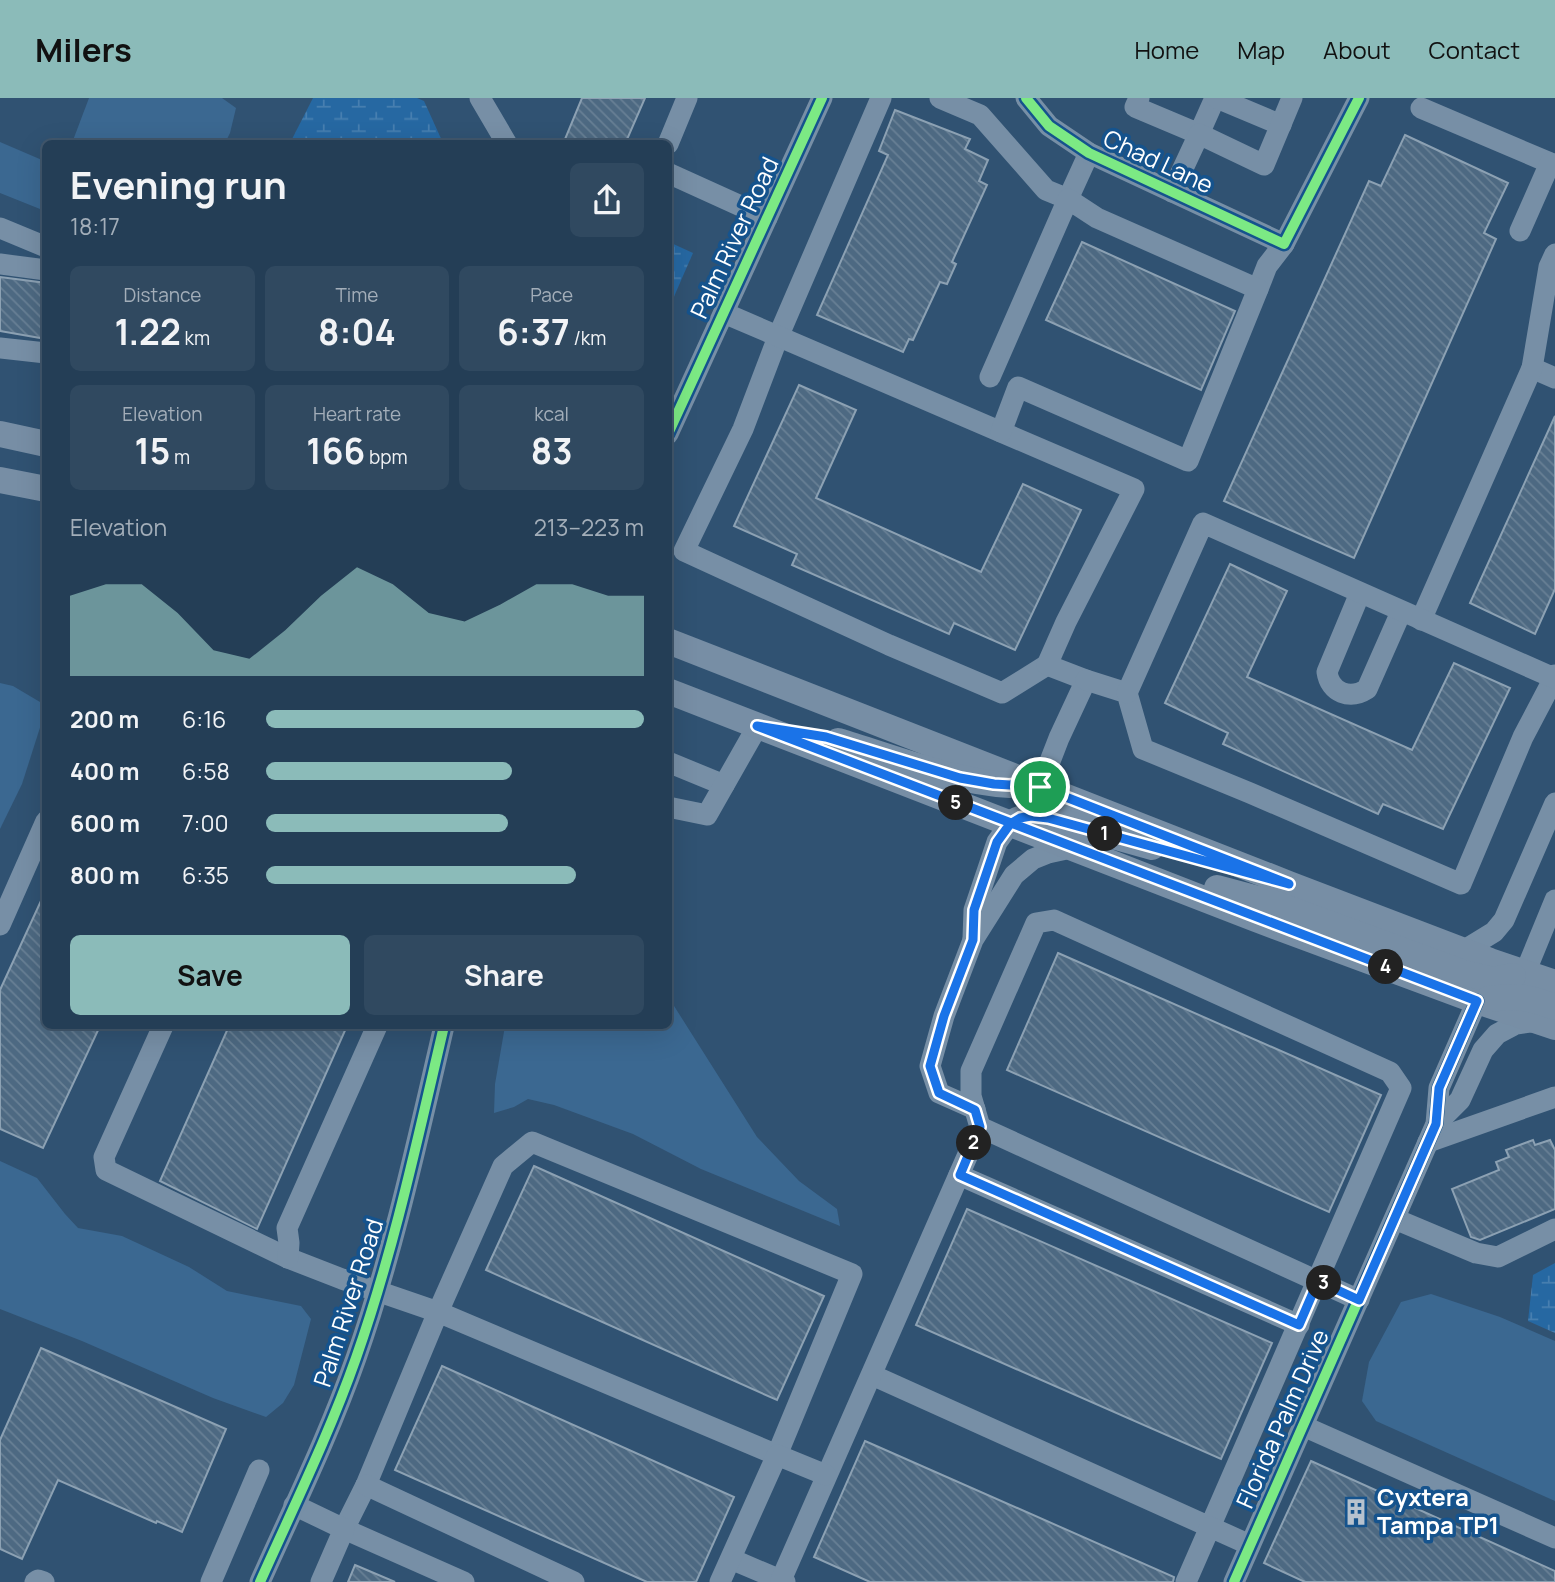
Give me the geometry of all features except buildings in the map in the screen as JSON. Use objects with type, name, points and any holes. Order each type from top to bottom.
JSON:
[{"type":"main road","points":[[0,434],[42,443]]},
{"type":"main road","points":[[0,480],[42,488]]},
{"type":"main road","points":[[672,643],[1289,884],[1555,984]]},
{"type":"main road","points":[[672,693],[1071,848],[1477,1001],[1508,996],[1527,997],[1549,1018]]},
{"type":"main road","points":[[757,726],[826,737],[960,778],[1002,785],[1034,785]]},
{"type":"main road","points":[[1010,824],[1031,816],[1048,818],[1289,884]]},
{"type":"main road","points":[[1152,878],[1196,882],[1273,903],[1461,972],[1493,980],[1525,973]]},
{"type":"street","points":[[480,98],[505,140]]},
{"type":"street","points":[[670,140],[687,98]]},
{"type":"street","name":"Palm River Road","points":[[672,425],[822,98]]},
{"type":"street","points":[[724,313],[778,337],[1134,489],[1066,622],[1048,665],[1002,694],[684,551],[743,429],[778,337],[881,98]]},
{"type":"street","points":[[940,98],[979,115],[1046,190],[1097,218],[1258,289]]},
{"type":"street","name":"Chad Lane","points":[[1026,98],[1049,126],[1089,153],[1284,244]]},
{"type":"street","points":[[1139,98],[1135,107],[1264,165],[1292,98]]},
{"type":"street","points":[[1172,192],[1216,98],[1281,125]]},
{"type":"street","points":[[1000,432],[1018,387],[1188,461],[1267,266],[1284,244],[1359,98]]},
{"type":"street","points":[[1421,108],[1552,164],[1520,231]]},
{"type":"street","points":[[990,377],[1089,153]]},
{"type":"street","points":[[672,175],[767,218]]},
{"type":"street","points":[[0,228],[42,245]]},
{"type":"street","points":[[1421,620],[1532,368],[1547,326],[1549,267],[1555,254]]},
{"type":"street","points":[[0,264],[42,269]]},
{"type":"street","points":[[0,348],[42,353]]},
{"type":"street","points":[[1532,368],[1555,378]]},
{"type":"street","points":[[1203,523],[1421,620],[1555,677],[1523,737],[1461,884],[1143,749],[1127,693],[1203,523]]},
{"type":"street","points":[[1360,593],[1327,672],[1328,681],[1334,688],[1347,694],[1358,695],[1367,689],[1401,612]]},
{"type":"street","points":[[1048,665],[1127,693]]},
{"type":"street","points":[[1034,785],[1086,680]]},
{"type":"street","points":[[672,808],[707,815],[757,726]]},
{"type":"street","points":[[672,764],[724,785]]},
{"type":"street","points":[[1463,951],[1494,932],[1504,920],[1555,803]]},
{"type":"street","points":[[973,940],[974,910],[997,842],[1010,824]]},
{"type":"street","points":[[0,925],[42,830]]},
{"type":"street","points":[[1071,848],[1033,859],[1014,875],[973,940],[944,1016],[930,1066],[939,1093],[978,1118],[1359,1300]]},
{"type":"street","points":[[1525,973],[1555,900]]},
{"type":"street","points":[[730,1559],[783,1581],[960,1175],[978,1118],[971,1096],[971,1071],[1036,923],[1055,920],[1390,1072],[1401,1088],[1186,1582]]},
{"type":"street","name":"Florida Palm Drive","points":[[1234,1582],[1432,1133],[1439,1088],[1477,1001]]},
{"type":"street","name":"Florida Palm Drive","points":[[1432,1133],[1460,1100],[1483,1051],[1497,1034],[1516,1024],[1549,1018]]},
{"type":"street","points":[[162,1029],[103,1157],[106,1170],[288,1258],[438,1312],[827,1475]]},
{"type":"street","points":[[288,1258],[287,1228],[376,1029]]},
{"type":"street","name":"Palm River Road","points":[[260,1582],[329,1426],[378,1291],[443,1029]]},
{"type":"street","points":[[1432,1133],[1555,1097]]},
{"type":"street","points":[[321,1582],[366,1485],[438,1312],[503,1166],[532,1142],[852,1274],[777,1455],[720,1582]]},
{"type":"street","points":[[960,1175],[1299,1325]]},
{"type":"street","points":[[1395,1219],[1476,1253],[1498,1257],[1555,1228]]},
{"type":"street","points":[[872,1375],[1251,1545]]},
{"type":"street","points":[[1303,1426],[1555,1538]]},
{"type":"street","points":[[211,1582],[259,1470]]},
{"type":"street","points":[[366,1485],[574,1582]]},
{"type":"street","points":[[294,1505],[464,1582]]},
{"type":"street","points":[[35,1582],[44,1582]]},
{"type":"green space","points":[[313,98],[417,98],[424,101],[442,140],[292,140]]},
{"type":"green space","points":[[672,243],[693,253],[672,301]]},
{"type":"green space","points":[[1555,1263],[1555,1333],[1528,1321],[1533,1275]]},
{"type":"shaded area","points":[[89,98],[222,98],[236,108],[226,140],[73,140]]},
{"type":"shaded area","points":[[0,142],[42,160],[42,210],[0,193]]},
{"type":"shaded area","points":[[0,683],[13,686],[40,702],[42,721],[22,784],[0,829]]},
{"type":"shaded area","points":[[672,1003],[757,1137],[799,1181],[837,1209],[840,1226],[701,1169],[633,1134],[554,1105],[528,1099],[494,1113],[495,1084],[504,1029],[672,1029]]},
{"type":"shaded area","points":[[0,1161],[37,1178],[78,1228],[122,1236],[189,1267],[227,1291],[301,1306],[311,1319],[294,1385],[283,1403],[266,1417],[213,1398],[0,1309]]},
{"type":"shaded area","points":[[1431,1294],[1500,1317],[1555,1341],[1555,1501],[1376,1421],[1362,1401],[1369,1362],[1401,1302]]},
{"type":"cycle path","points":[[672,425],[822,98]]},
{"type":"cycle path","points":[[1026,98],[1049,126],[1089,153],[1284,244],[1359,98]]},
{"type":"cycle path","points":[[1234,1582],[1436,1124],[1439,1088],[1477,1001]]},
{"type":"cycle path","points":[[260,1582],[334,1415],[370,1317],[405,1193],[443,1029]]},
{"type":"place","name":"Cyxtera Tampa TP1","points":[[1356,1512]]},
{"type":"route","points":[[1040,787],[1029,782],[1010,785],[960,778],[826,737],[757,726],[1010,824],[1071,848],[1253,918],[1477,1001],[1439,1088],[1436,1124],[1359,1300],[1318,1281],[1299,1325],[960,1175],[980,1127],[975,1110],[939,1093],[930,1066],[944,1016],[973,940],[974,910],[997,842],[1010,824],[1031,816],[1048,818],[1289,884],[1040,787]]}]
